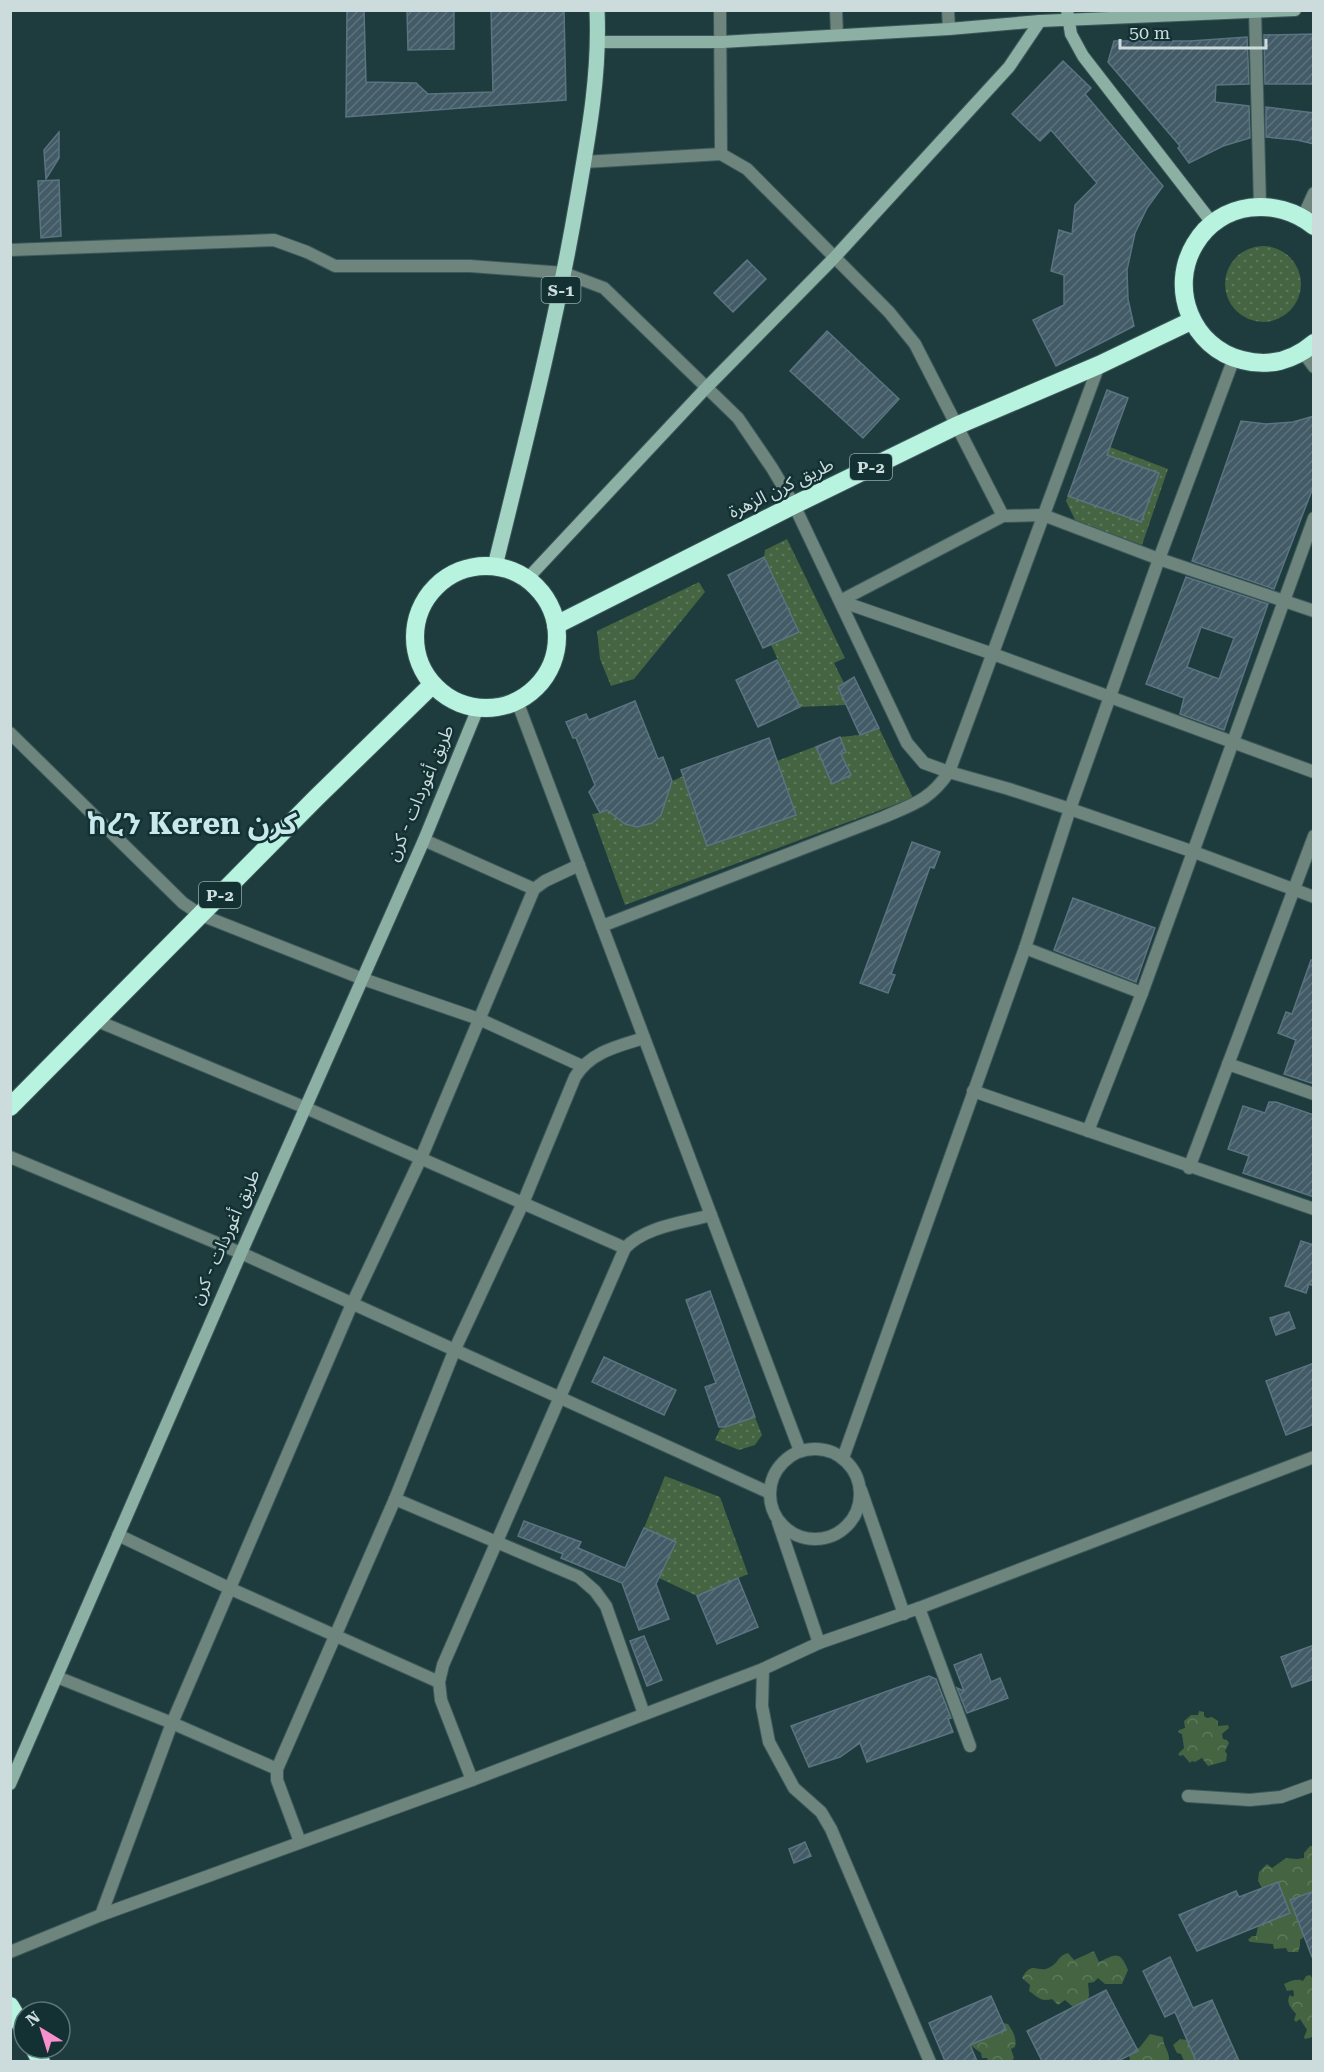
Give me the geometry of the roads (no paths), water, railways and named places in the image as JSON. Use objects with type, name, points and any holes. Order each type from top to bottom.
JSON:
[{"type":"highway","points":[[1308,221],[1282,208],[1260,206],[1235,211],[1213,224],[1195,243],[1185,269],[1184,295],[1191,321],[1202,337],[1217,350],[1234,358],[1251,363],[1269,363],[1286,360],[1308,348]]},
{"type":"highway","name":"طريق كرن الزهرة","points":[[556,626],[956,426],[1099,365],[1191,321]]},
{"type":"highway","points":[[478,566],[495,566],[512,570],[528,578],[546,599],[556,626],[555,656],[549,670],[535,688],[517,701],[498,707],[478,708],[445,697],[422,671],[416,654],[414,637],[416,620],[422,604],[432,589],[445,578],[460,570],[478,566]]},
{"type":"highway","name":"P-2","points":[[10,1107],[316,798],[432,685]]},
{"type":"main road","name":"S-1","points":[[495,566],[537,397],[564,273],[594,99],[598,42],[597,10]]},
{"type":"street","points":[[720,10],[721,154]]},
{"type":"street","points":[[836,10],[837,35]]},
{"type":"street","points":[[948,10],[948,29]]},
{"type":"street","points":[[598,42],[722,42],[948,29],[1040,21],[1067,15],[1295,10]]},
{"type":"street","points":[[1255,12],[1260,206]]},
{"type":"street","points":[[1067,15],[1071,34],[1083,56],[1213,224]]},
{"type":"street","points":[[528,578],[706,388],[834,258],[1009,67],[1040,21]]},
{"type":"street","points":[[584,162],[721,154],[747,170],[889,312],[915,344],[1003,516]]},
{"type":"street","points":[[1308,221],[1314,193]]},
{"type":"street","points":[[10,250],[274,240],[307,252],[335,266],[470,266],[564,273],[604,288],[738,418],[772,468],[794,505],[907,743],[924,763],[1070,809],[1314,897]]},
{"type":"street","points":[[1308,348],[1314,367]]},
{"type":"street","points":[[843,1458],[1025,948],[1070,809],[1234,358]]},
{"type":"street","points":[[602,926],[920,801],[937,790],[949,772],[1099,365]]},
{"type":"street","points":[[840,601],[1003,516],[1043,515],[1159,560],[1314,611]]},
{"type":"street","points":[[1088,1131],[1194,852],[1314,518]]},
{"type":"street","points":[[840,601],[993,654],[1314,772]]},
{"type":"street","points":[[517,701],[800,1451]]},
{"type":"street","name":"طريق أغوردات - كرن","points":[[10,1784],[424,840],[478,708]]},
{"type":"street","points":[[10,733],[183,903],[201,915],[363,979],[479,1019],[582,1066]]},
{"type":"street","points":[[1189,1168],[1314,836]]},
{"type":"street","points":[[424,840],[534,889]]},
{"type":"street","points":[[101,1915],[172,1723],[352,1304],[421,1158],[534,889],[545,881],[579,865]]},
{"type":"street","points":[[1025,948],[1142,993]]},
{"type":"street","points":[[95,1020],[306,1107],[625,1248]]},
{"type":"street","points":[[300,1842],[277,1780],[276,1769],[395,1499],[455,1349],[523,1203],[582,1066],[608,1049],[644,1038]]},
{"type":"street","points":[[1228,1065],[1314,1094]]},
{"type":"street","points":[[973,1091],[1189,1168],[1314,1209]]},
{"type":"street","points":[[10,1157],[241,1253],[770,1493]]},
{"type":"street","points":[[472,1780],[441,1700],[439,1682],[443,1665],[625,1248],[633,1239],[646,1233],[711,1215]]},
{"type":"street","points":[[819,1643],[771,1504],[770,1493],[773,1479],[779,1467],[800,1451],[815,1449],[830,1451],[843,1458],[853,1469],[904,1614]]},
{"type":"street","points":[[10,1952],[101,1915],[472,1780],[763,1669],[819,1643],[904,1614],[1314,1457]]},
{"type":"street","points":[[775,1515],[784,1526],[796,1534],[810,1538],[825,1538],[838,1532],[849,1523],[857,1510],[860,1496],[859,1482]]},
{"type":"street","points":[[395,1499],[579,1577],[595,1591],[606,1606],[644,1714]]},
{"type":"street","points":[[118,1535],[231,1589],[439,1682]]},
{"type":"street","points":[[919,1608],[970,1746]]},
{"type":"street","points":[[763,1669],[762,1706],[769,1742],[794,1788],[821,1812],[831,1829],[930,2061]]},
{"type":"street","points":[[57,1677],[172,1723],[276,1769]]},
{"type":"street","points":[[1188,1796],[1250,1800],[1281,1797],[1314,1785]]},
{"type":"district","name":"ከረን Keren كرن","points":[[192,824]]}]
